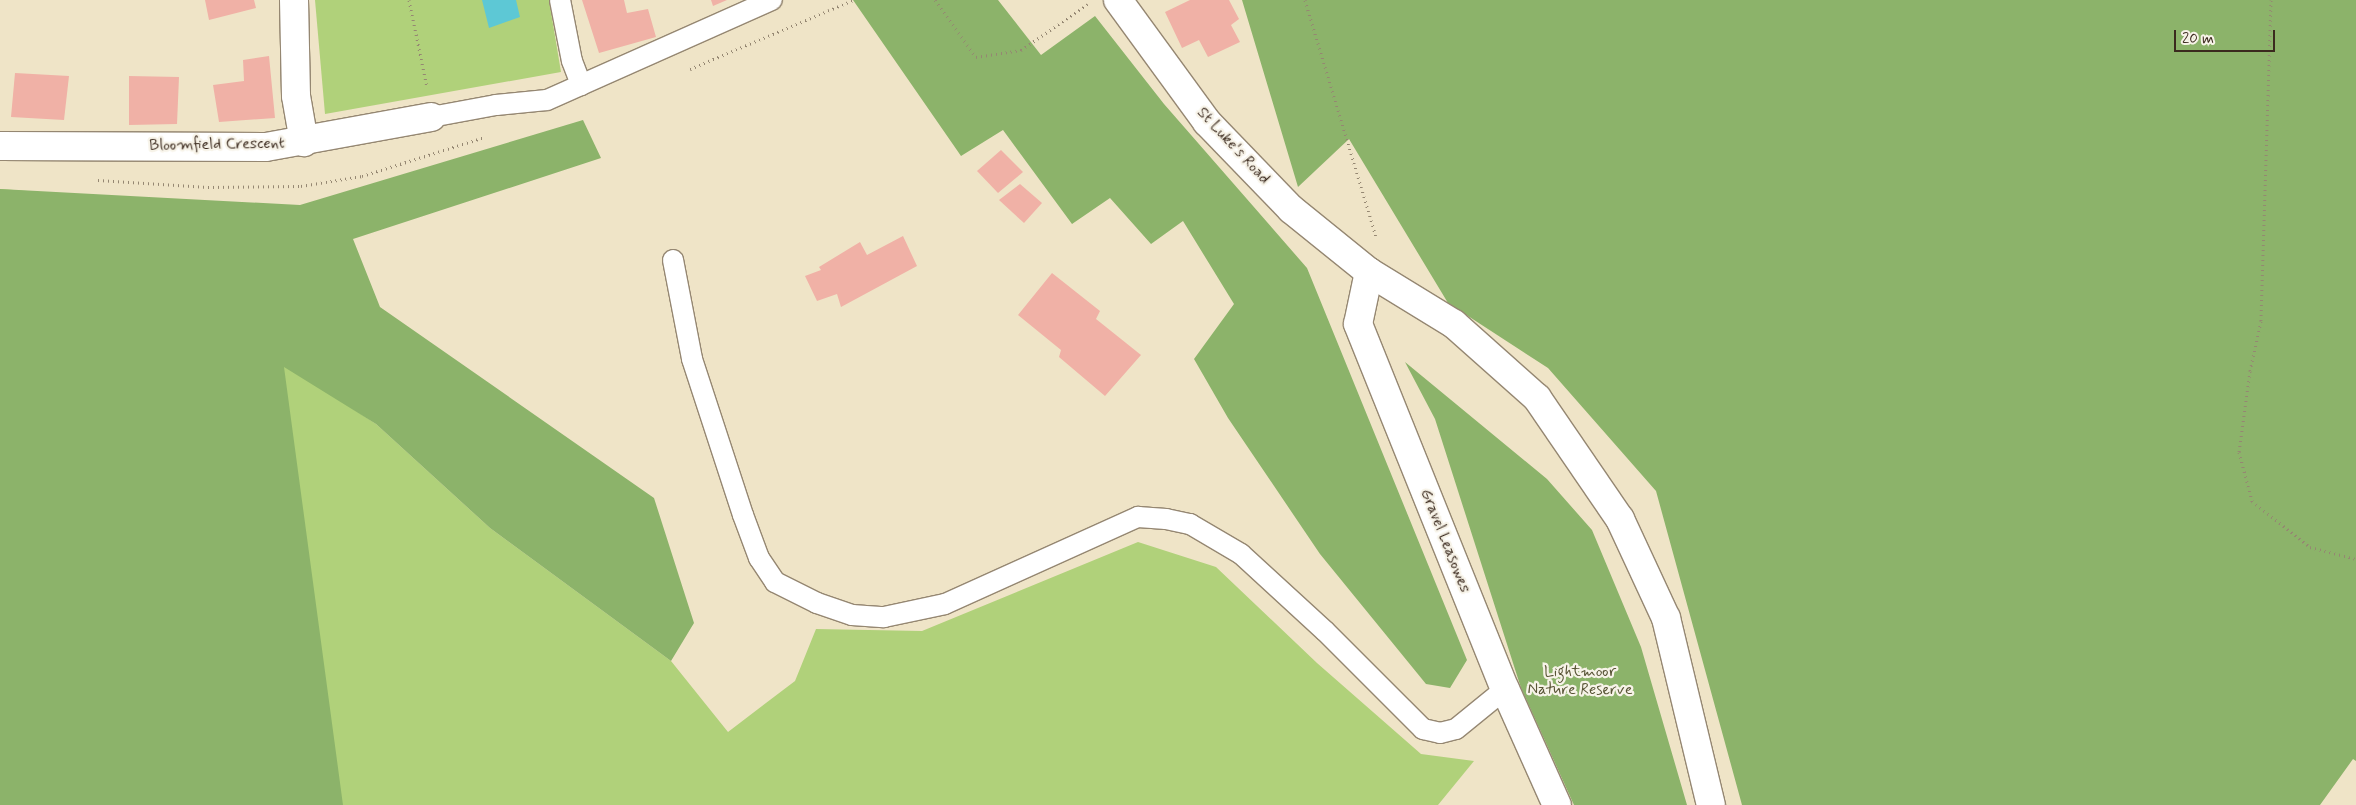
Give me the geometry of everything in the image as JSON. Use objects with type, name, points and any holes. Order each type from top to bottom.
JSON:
[{"type":"street","points":[[294,0],[296,96],[304,142]]},
{"type":"street","name":"St Luke's Road","points":[[1118,0],[1207,122],[1291,209],[1369,272],[1454,324],[1537,398],[1620,519],[1666,618],[1711,805]]},
{"type":"street","name":"Bloomfield Crescent","points":[[0,146],[266,147],[304,142],[430,108]]},
{"type":"street","name":"Gravel Leasowes","points":[[1369,272],[1358,324],[1505,689],[1551,793]]},
{"type":"street","points":[[1531,805],[1551,793]]},
{"type":"lane","points":[[560,0],[572,61],[581,85]]},
{"type":"lane","points":[[430,108],[496,105],[547,100],[772,0]]},
{"type":"lane","points":[[673,260],[692,359],[743,516],[759,558],[775,582],[816,603],[852,615],[884,617],[946,604],[1138,517],[1166,519],[1190,524],[1240,554],[1325,631],[1424,729],[1440,732],[1456,729],[1505,689]]},
{"type":"path","points":[[410,0],[430,108]]},
{"type":"path","points":[[935,0],[976,57],[1022,50],[1093,0]]},
{"type":"path","points":[[1305,0],[1377,231],[1369,272]]},
{"type":"path","points":[[2271,0],[2261,321],[2250,371],[2239,452],[2252,501],[2310,547],[2356,559]]},
{"type":"green space","points":[[315,0],[549,0],[561,72],[325,114]]},
{"type":"green space","points":[[853,0],[998,0],[1041,55],[1095,16],[1164,104],[1307,268],[1467,660],[1450,688],[1426,684],[1320,554],[1228,418],[1194,359],[1234,304],[1183,221],[1151,244],[1110,198],[1072,224],[1003,130],[961,156]]},
{"type":"green space","points":[[1242,0],[2356,0],[2356,761],[2353,759],[2320,805],[1742,805],[1656,491],[1548,368],[1448,303],[1349,139],[1298,187]]},
{"type":"green space","points":[[583,120],[601,158],[353,239],[380,307],[654,498],[694,623],[671,661],[490,528],[376,424],[284,367],[343,805],[0,805],[0,189],[300,205]]},
{"type":"green space","points":[[0,189],[68,194],[321,388],[376,424],[490,528],[671,661],[728,732],[795,681],[816,629],[922,631],[1138,542],[1216,567],[1317,663],[1421,754],[1474,761],[1438,805],[0,805]]},
{"type":"green space","name":"Lightmoor Nature Reserve","points":[[1405,362],[1547,479],[1592,530],[1641,647],[1687,805],[1574,805],[1521,688],[1435,419]]},
{"type":"water","points":[[482,0],[516,0],[520,17],[489,28]]},
{"type":"building","points":[[205,0],[254,0],[256,8],[209,20]]},
{"type":"building","points":[[582,0],[624,0],[627,13],[648,9],[656,37],[599,53]]},
{"type":"building","points":[[711,0],[727,0],[713,6]]},
{"type":"building","points":[[1190,0],[1229,0],[1239,19],[1231,25],[1240,42],[1208,57],[1199,40],[1182,48],[1165,12]]},
{"type":"building","points":[[269,56],[275,118],[219,122],[213,85],[244,81],[243,60]]},
{"type":"building","points":[[15,73],[69,76],[64,120],[11,117]]},
{"type":"building","points":[[129,76],[179,77],[177,124],[129,125]]},
{"type":"building","points":[[1001,150],[1023,172],[998,193],[977,171]]},
{"type":"building","points":[[1020,184],[1042,203],[1024,223],[999,200]]},
{"type":"building","points":[[903,236],[917,266],[841,307],[837,294],[817,301],[805,276],[821,270],[819,267],[860,242],[867,255]]},
{"type":"building","points":[[1052,273],[1100,311],[1096,319],[1141,355],[1105,396],[1059,357],[1061,350],[1018,315]]}]
